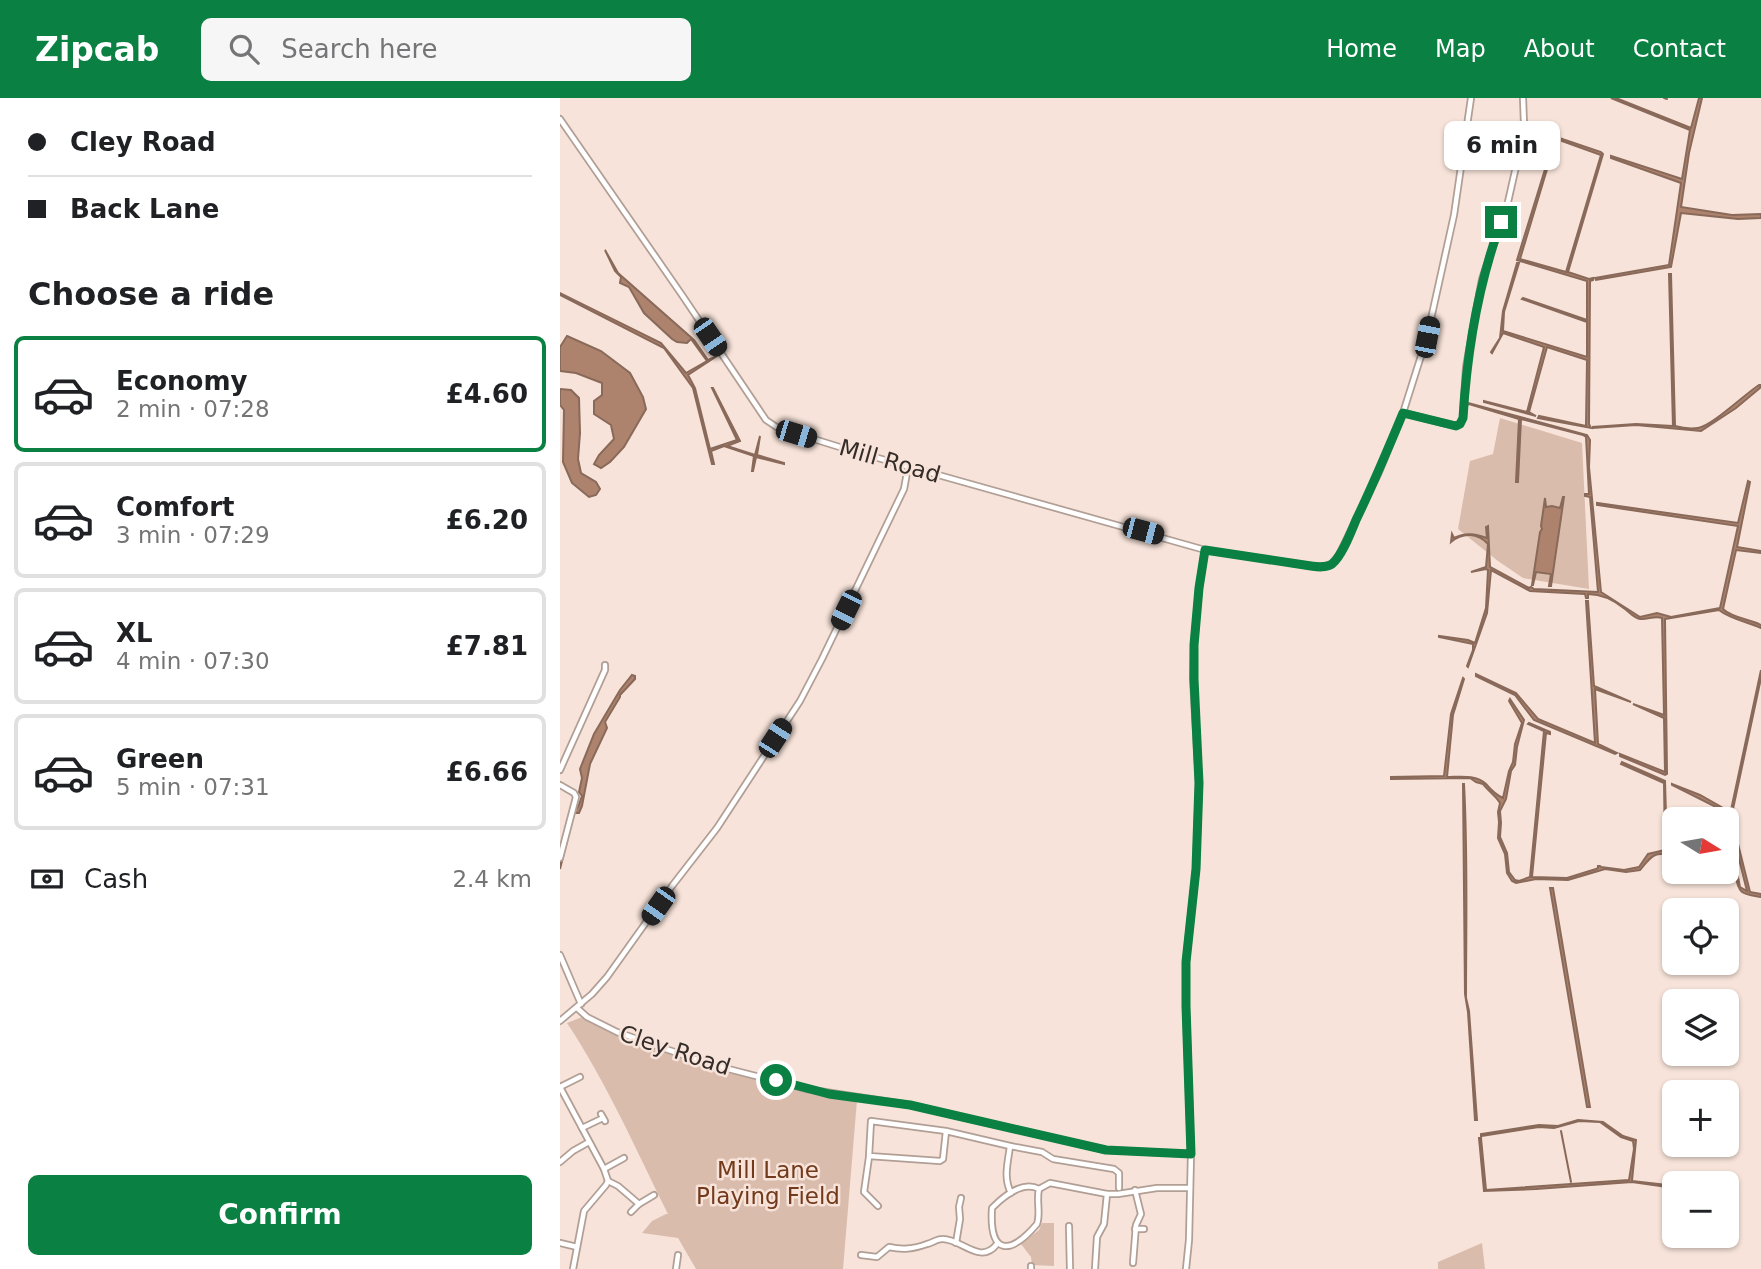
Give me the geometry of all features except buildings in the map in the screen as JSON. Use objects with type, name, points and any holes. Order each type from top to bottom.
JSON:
[{"type":"street","points":[[1471,98],[1454,215],[1427,337],[1403,413],[1456,426],[1463,418],[1466,367],[1482,279],[1508,202],[1522,141],[1523,98]]},
{"type":"street","name":"Mill Road","points":[[560,119],[766,421],[778,428],[1205,550],[1326,567],[1339,555],[1352,530],[1403,413]]},
{"type":"street","points":[[560,1021],[607,977],[671,886],[717,828],[800,701],[904,489],[908,467]]},
{"type":"street","points":[[1186,1269],[1191,1154],[1186,962],[1196,869],[1199,783],[1194,645],[1205,550]]},
{"type":"street","points":[[560,770],[605,665]]},
{"type":"street","points":[[560,785],[576,797],[560,858]]},
{"type":"street","points":[[560,955],[579,1006]]},
{"type":"street","name":"Cley Road","points":[[579,1006],[587,1017],[617,1032],[709,1064],[806,1089],[910,1105],[1106,1150],[1191,1154]]},
{"type":"street","points":[[580,1077],[560,1087],[608,1181],[639,1204]]},
{"type":"street","points":[[582,1128],[603,1118]]},
{"type":"street","points":[[864,1192],[871,1121],[946,1131],[1042,1152],[1053,1159],[1118,1170],[1119,1188]]},
{"type":"street","points":[[869,1156],[940,1161],[943,1159],[946,1131]]},
{"type":"street","points":[[560,1162],[589,1142]]},
{"type":"street","points":[[1010,1146],[1005,1177],[1011,1193]]},
{"type":"street","points":[[604,1169],[624,1158]]},
{"type":"street","points":[[580,1269],[573,1268],[584,1211],[608,1181]]},
{"type":"street","points":[[1039,1189],[1027,1186],[1011,1193],[992,1208],[994,1239],[997,1244],[1011,1245],[1037,1224],[1037,1195],[1039,1189],[1050,1184],[1107,1195],[1157,1188],[1190,1188]]},
{"type":"street","points":[[856,1191],[864,1192],[878,1206]]},
{"type":"street","points":[[1133,1263],[1135,1229],[1141,1214],[1135,1191]]},
{"type":"street","points":[[631,1212],[654,1195]]},
{"type":"street","points":[[1095,1269],[1097,1237],[1104,1224],[1107,1195]]},
{"type":"street","points":[[956,1243],[961,1198]]},
{"type":"street","points":[[1069,1226],[1070,1269]]},
{"type":"street","points":[[1135,1229],[1144,1229]]},
{"type":"street","points":[[862,1255],[877,1257],[889,1247],[906,1250],[941,1239],[950,1240],[977,1252],[994,1248],[997,1244]]},
{"type":"street","points":[[560,1243],[577,1247]]},
{"type":"street","points":[[676,1269],[678,1255]]},
{"type":"street","points":[[868,1265],[869,1257]]},
{"type":"green space","points":[[1500,418],[1582,443],[1589,589],[1523,578],[1458,529],[1470,461],[1493,454]]},
{"type":"green space","name":"Mill Lane Playing Field","points":[[582,1017],[618,1035],[723,1072],[816,1094],[857,1100],[843,1269],[696,1269],[678,1238],[642,1233],[652,1221],[668,1214],[608,1093],[567,1023]]},
{"type":"green space","points":[[1042,1223],[1054,1223],[1054,1266],[1032,1265],[1031,1257],[1021,1244],[1039,1230]]},
{"type":"green space","points":[[1482,1243],[1485,1269],[1438,1269],[1438,1262]]},
{"type":"shaded area","points":[[1611,98],[1691,128],[1699,98],[1702,98],[1689,153],[1681,207],[1732,215],[1761,214],[1761,218],[1738,219],[1681,213],[1671,267],[1596,280],[1595,278],[1669,265],[1681,183],[1611,156],[1682,179],[1690,130]]},
{"type":"shaded area","points":[[1555,137],[1520,259],[1566,272],[1601,155],[1562,139],[1601,152],[1603,154],[1568,272],[1593,278],[1590,281],[1591,428],[1538,418],[1539,416],[1586,426],[1587,360],[1547,347],[1529,412],[1536,416],[1484,402],[1527,412],[1544,347],[1503,333],[1492,353],[1491,352],[1500,338],[1503,311],[1517,263],[1504,312],[1503,331],[1587,357],[1587,322],[1522,299],[1587,320],[1587,281],[1517,260]]},
{"type":"shaded area","points":[[605,250],[618,273],[694,340],[708,360],[717,356],[688,375],[695,388],[710,449],[737,440],[713,388],[740,441],[727,446],[755,455],[760,436],[757,455],[784,464],[756,457],[752,471],[754,456],[724,446],[711,451],[712,464],[693,388],[664,348],[560,295],[661,343],[686,373],[707,361],[691,339],[687,343],[677,342],[644,313],[629,287],[620,283],[621,277],[615,271]]},
{"type":"shaded area","points":[[1669,274],[1675,426],[1704,426],[1761,385],[1760,388],[1701,431],[1636,425],[1593,428],[1636,424],[1673,426]]},
{"type":"shaded area","points":[[567,336],[601,351],[630,373],[643,397],[646,409],[624,447],[601,468],[594,464],[614,439],[611,425],[594,414],[594,401],[602,395],[602,383],[576,373],[560,371],[560,347]]},
{"type":"shaded area","points":[[560,389],[571,390],[579,398],[578,459],[581,473],[596,482],[600,489],[596,495],[589,497],[572,483],[563,462],[564,410],[560,405]]},
{"type":"shaded area","points":[[1468,403],[1587,435],[1590,440],[1589,467],[1601,592],[1640,617],[1657,613],[1671,617],[1720,608],[1738,526],[1597,503],[1738,523],[1748,481],[1750,482],[1737,547],[1761,553],[1736,550],[1723,609],[1761,625],[1761,628],[1719,610],[1665,619],[1667,774],[1620,756],[1665,772],[1664,718],[1633,704],[1664,715],[1662,618],[1638,618],[1612,600],[1599,595],[1588,594],[1586,598],[1585,594],[1530,591],[1491,570],[1487,613],[1468,667],[1473,644],[1439,637],[1475,643],[1486,608],[1488,570],[1471,572],[1486,567],[1488,544],[1470,535],[1451,542],[1452,534],[1454,538],[1470,534],[1487,538],[1488,526],[1490,567],[1529,588],[1598,592],[1590,497],[1585,496],[1589,494],[1586,437],[1521,419],[1516,482],[1519,419],[1469,404],[1465,407]]},
{"type":"shaded area","points":[[1563,497],[1551,586],[1551,574],[1536,572],[1532,585],[1545,498],[1546,507],[1560,508]]},
{"type":"shaded area","points":[[1586,601],[1594,686],[1631,702],[1595,689],[1598,744],[1617,753],[1615,754],[1534,720],[1515,695],[1476,676],[1516,693],[1538,719],[1595,743]]},
{"type":"shaded area","points":[[1761,670],[1733,807],[1732,807]]},
{"type":"shaded area","points":[[632,675],[635,679],[620,695],[605,722],[607,728],[590,764],[582,806],[579,813],[574,813],[560,869],[573,811],[578,807],[582,796],[579,792],[582,778],[580,769],[594,734]]},
{"type":"shaded area","points":[[1463,678],[1453,715],[1447,777],[1467,777],[1477,779],[1503,798],[1522,723],[1510,699],[1524,720],[1515,765],[1500,811],[1500,837],[1507,853],[1509,872],[1515,880],[1530,877],[1544,731],[1529,723],[1550,732],[1546,733],[1532,877],[1567,878],[1598,866],[1624,870],[1639,867],[1648,854],[1662,851],[1662,854],[1654,856],[1640,870],[1626,872],[1605,869],[1568,880],[1536,879],[1516,883],[1512,881],[1507,873],[1505,854],[1498,838],[1500,803],[1483,784],[1470,778],[1391,779],[1444,776],[1451,714]]},
{"type":"shaded area","points":[[1622,762],[1665,781],[1666,807],[1664,783],[1621,764]]},
{"type":"shaded area","points":[[1463,784],[1466,998],[1477,1120],[1465,994]]},
{"type":"shaded area","points":[[1672,784],[1721,807],[1716,807]]},
{"type":"shaded area","points":[[1740,852],[1750,892],[1761,894],[1761,897],[1743,892],[1737,884],[1747,891]]},
{"type":"shaded area","points":[[1550,888],[1553,888],[1590,1107],[1587,1107]]},
{"type":"shaded area","points":[[1578,1120],[1603,1122],[1623,1136],[1636,1140],[1632,1181],[1662,1186],[1632,1182],[1484,1191],[1479,1138],[1486,1190],[1629,1180],[1633,1141],[1621,1137],[1600,1122],[1579,1121],[1554,1128],[1539,1127],[1481,1136],[1539,1125],[1558,1126]]},
{"type":"waterway","points":[[1561,1131],[1571,1182]]},
{"type":"route","points":[[776,1080],[829,1094],[910,1105],[1106,1150],[1191,1154],[1186,962],[1196,869],[1199,783],[1194,645],[1205,550],[1311,566],[1331,565],[1352,530],[1403,413],[1456,426],[1460,424],[1463,418],[1466,367],[1482,279],[1501,222]]}]
